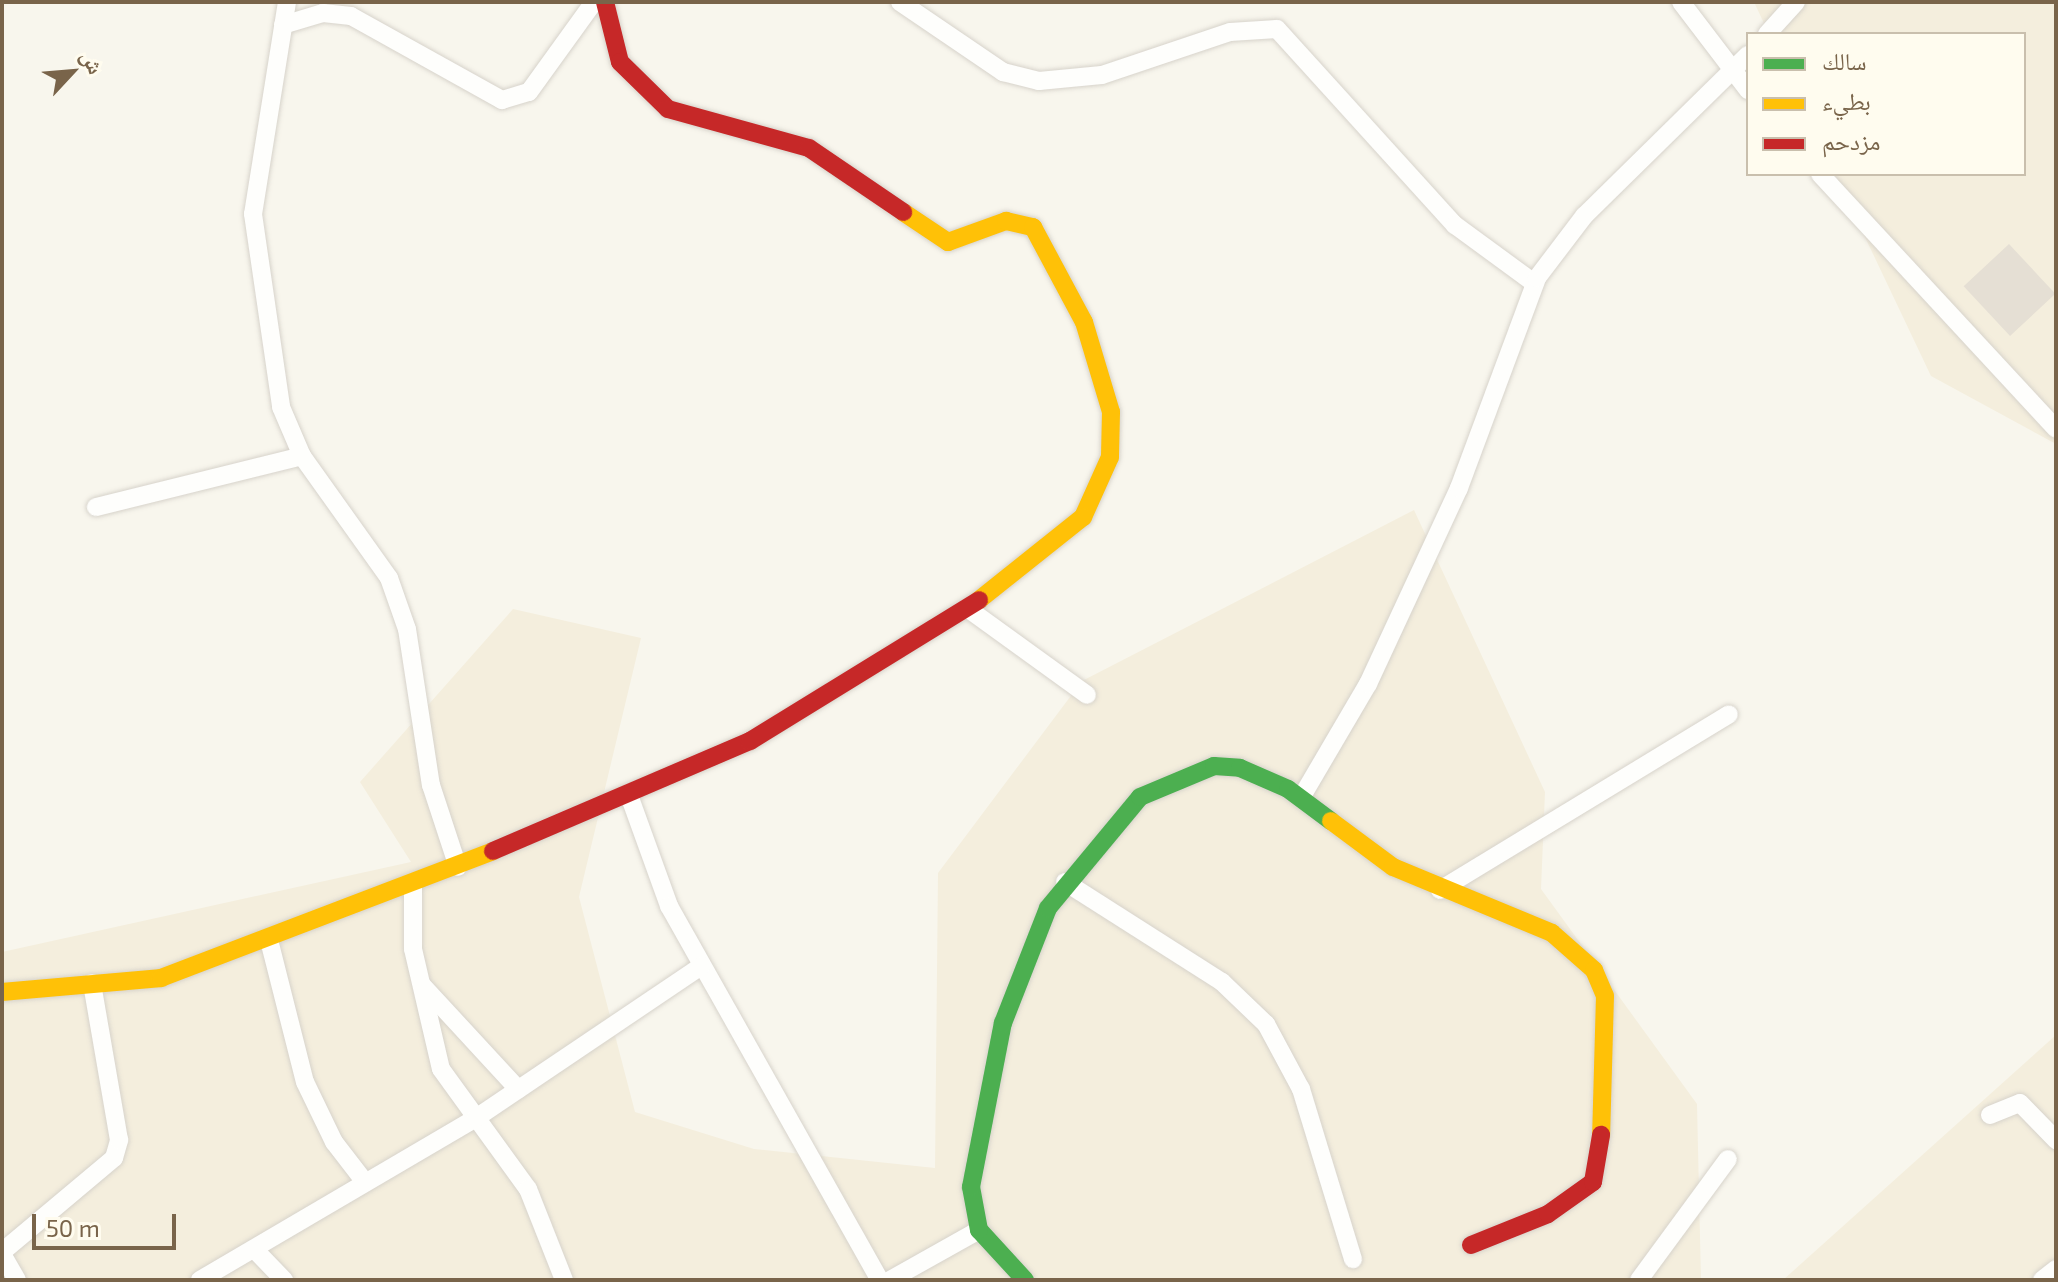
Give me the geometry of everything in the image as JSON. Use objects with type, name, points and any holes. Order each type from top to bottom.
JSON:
[{"type":"street","points":[[287,2],[253,214],[281,407],[302,456],[389,578],[407,629],[431,785],[458,867]]},
{"type":"street","points":[[283,25],[323,13],[351,16],[502,100],[529,92],[594,2]]},
{"type":"street","points":[[2,992],[161,978],[270,944],[413,883],[630,798],[750,741],[967,608],[1075,525],[1110,457],[1104,375],[1042,237],[1027,223],[1006,221],[958,241],[938,239],[809,148],[668,109],[620,62],[605,2]]},
{"type":"street","points":[[900,2],[1003,72],[1039,81],[1102,75],[1230,32],[1277,29],[1455,225],[1534,283]]},
{"type":"street","points":[[1681,2],[1746,88]]},
{"type":"street","points":[[1769,32],[1796,2]]},
{"type":"street","points":[[1301,798],[1368,684],[1459,488],[1534,283],[1584,216],[1746,57]]},
{"type":"street","points":[[1822,176],[2056,429]]},
{"type":"street","points":[[96,507],[302,456]]},
{"type":"street","points":[[967,608],[1087,695]]},
{"type":"street","points":[[1440,890],[1729,714]]},
{"type":"street","points":[[1025,1280],[979,1230],[971,1187],[983,1099],[1033,942],[1065,882],[1140,797],[1189,772],[1240,768],[1301,798],[1393,867],[1440,890],[1552,933],[1584,957],[1605,996],[1601,1148],[1593,1182],[1548,1214],[1471,1245]]},
{"type":"street","points":[[630,798],[669,906],[880,1280]]},
{"type":"street","points":[[1065,882],[1222,982],[1266,1024],[1301,1089],[1353,1259]]},
{"type":"street","points":[[413,883],[421,983],[441,1069],[528,1189],[564,1280]]},
{"type":"street","points":[[270,944],[305,1082],[334,1142],[364,1181]]},
{"type":"street","points":[[200,1280],[476,1118],[701,966]]},
{"type":"street","points":[[17,1280],[2,1253],[114,1158],[119,1140],[92,983]]},
{"type":"street","points":[[421,983],[518,1089]]},
{"type":"street","points":[[1990,1115],[2020,1103],[2056,1140]]},
{"type":"street","points":[[1639,1280],[1728,1159]]},
{"type":"street","points":[[890,1280],[979,1230]]},
{"type":"street","points":[[255,1250],[284,1280]]},
{"type":"street","points":[[2042,1280],[2056,1269]]},
{"type":"shaded area","points":[[1754,2],[2056,2],[2056,444],[1931,376],[1836,176],[2026,176],[2026,32],[1768,32]]},
{"type":"shaded area","points":[[1414,510],[1545,792],[1541,889],[1697,1104],[1701,1280],[2,1280],[2,952],[411,862],[360,782],[513,609],[641,638],[579,897],[635,1112],[754,1149],[935,1168],[938,873],[1082,681]]},
{"type":"shaded area","points":[[2056,1035],[2056,1280],[1783,1280]]},
{"type":"building","points":[[2009,244],[2055,294],[2010,336],[1964,286]]},
{"type":"traffic: fast","points":[[1025,1280],[979,1230],[971,1187],[1003,1023],[1048,908],[1140,797],[1214,766],[1240,768],[1288,789],[1331,821]]},
{"type":"traffic: slow","points":[[903,212],[948,242],[1006,221],[1033,227],[1084,322],[1111,412],[1110,457],[1083,517],[979,600]]},
{"type":"traffic: slow","points":[[1331,821],[1393,867],[1552,933],[1594,970],[1605,996],[1601,1135]]},
{"type":"traffic: slow","points":[[2,992],[161,978],[493,851]]},
{"type":"traffic: jam","points":[[605,2],[620,62],[668,109],[809,148],[903,212]]},
{"type":"traffic: jam","points":[[493,851],[750,741],[979,600]]},
{"type":"traffic: jam","points":[[1471,1245],[1548,1214],[1593,1182],[1601,1135]]}]
